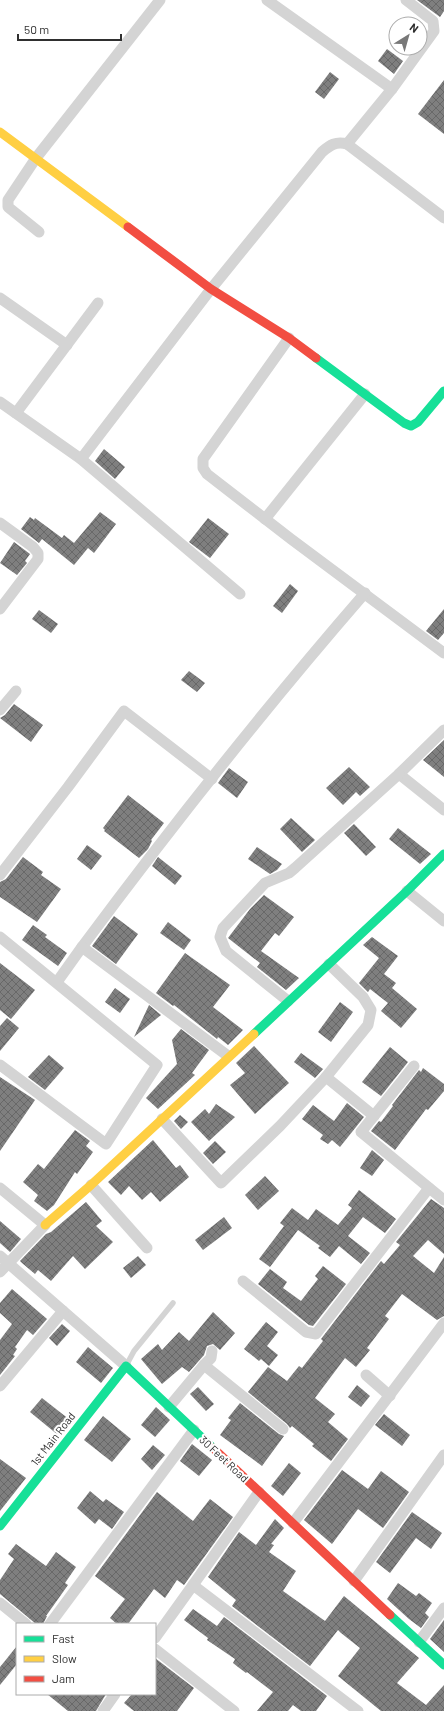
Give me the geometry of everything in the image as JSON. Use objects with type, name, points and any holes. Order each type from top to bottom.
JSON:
[{"type":"street","points":[[39,232],[8,207],[8,200],[36,158],[160,0]]},
{"type":"street","points":[[267,0],[392,89]]},
{"type":"street","points":[[347,144],[392,89],[434,31],[433,21],[406,0]]},
{"type":"street","points":[[0,132],[211,289],[289,338],[404,423],[410,426],[418,422],[444,391]]},
{"type":"street","points":[[81,459],[211,289],[322,152],[329,146],[341,142],[347,144],[444,218]]},
{"type":"street","points":[[0,298],[67,345]]},
{"type":"street","points":[[16,413],[98,303]]},
{"type":"street","points":[[289,338],[202,459],[203,468],[207,474],[265,519],[444,653]]},
{"type":"street","points":[[265,519],[365,394]]},
{"type":"street","points":[[0,402],[81,459],[240,594]]},
{"type":"street","points":[[0,523],[33,547],[38,553],[38,559],[0,608]]},
{"type":"street","points":[[57,982],[82,947],[212,779],[316,650],[365,594]]},
{"type":"street","points":[[0,710],[16,691]]},
{"type":"street","points":[[0,875],[124,711],[212,779]]},
{"type":"street","points":[[288,1001],[226,951],[220,937],[223,928],[265,883],[289,873],[295,868],[399,774],[444,730]]},
{"type":"street","points":[[399,774],[444,810]]},
{"type":"street","points":[[0,1272],[4,1259],[91,1185],[407,891],[444,854]]},
{"type":"street","points":[[407,891],[444,921]]},
{"type":"street","points":[[0,937],[157,1065],[106,1144],[0,1065]]},
{"type":"street","points":[[82,947],[228,1056]]},
{"type":"street","points":[[162,1119],[221,1183],[280,1126],[326,1077],[368,1025],[371,1010],[364,997],[329,964]]},
{"type":"street","points":[[414,1066],[361,1132],[444,1200]]},
{"type":"street","points":[[326,1077],[374,1116]]},
{"type":"street","points":[[91,1185],[147,1248]]},
{"type":"street","points":[[0,1188],[45,1225]]},
{"type":"street","points":[[243,1281],[306,1332],[316,1334],[429,1188]]},
{"type":"street","name":"30 Feet Road","points":[[4,1259],[126,1366],[444,1665]]},
{"type":"street","points":[[0,1386],[62,1311]]},
{"type":"street","points":[[293,1523],[444,1323]]},
{"type":"street","points":[[169,1407],[204,1365],[212,1358],[212,1351]]},
{"type":"street","points":[[204,1365],[283,1429]]},
{"type":"street","name":"1st Main Road","points":[[0,1526],[126,1366]]},
{"type":"street","points":[[366,1375],[390,1396]]},
{"type":"street","points":[[51,1623],[194,1430]]},
{"type":"street","points":[[354,1581],[444,1455]]},
{"type":"street","points":[[156,1637],[259,1492]]},
{"type":"street","points":[[194,1585],[358,1711]]},
{"type":"street","points":[[0,1603],[25,1623]]},
{"type":"street","points":[[419,1642],[444,1608]]},
{"type":"street","points":[[156,1650],[234,1711]]},
{"type":"street","points":[[104,1711],[114,1695]]},
{"type":"lane","points":[[126,1366],[134,1351],[173,1303]]},
{"type":"building","points":[[417,0],[444,0],[444,11],[440,17]]},
{"type":"building","points":[[387,49],[388,56],[396,56],[403,61],[394,74],[378,61]]},
{"type":"building","points":[[330,72],[339,79],[324,99],[315,92]]},
{"type":"building","points":[[444,80],[444,134],[418,114]]},
{"type":"building","points":[[104,449],[125,467],[115,479],[95,461]]},
{"type":"building","points":[[100,512],[116,524],[94,553],[88,548],[74,565],[42,539],[39,543],[21,529],[30,517],[34,520],[35,518],[62,538],[64,535],[74,543]]},
{"type":"building","points":[[208,518],[229,534],[210,558],[189,542]]},
{"type":"building","points":[[14,542],[30,554],[25,561],[27,563],[17,575],[0,563]]},
{"type":"building","points":[[290,584],[298,591],[282,613],[273,606]]},
{"type":"building","points":[[444,609],[444,633],[438,640],[426,631]]},
{"type":"building","points":[[39,610],[58,624],[51,633],[32,619]]},
{"type":"building","points":[[189,671],[205,683],[197,692],[181,680]]},
{"type":"building","points":[[14,704],[43,725],[31,742],[0,718],[5,715]]},
{"type":"building","points":[[444,740],[444,777],[423,760]]},
{"type":"building","points":[[349,767],[370,787],[360,796],[356,792],[343,805],[326,788]]},
{"type":"building","points":[[229,768],[248,782],[237,798],[218,783]]},
{"type":"building","points":[[128,795],[164,823],[151,840],[152,841],[148,849],[139,858],[104,831],[105,830],[103,828]]},
{"type":"building","points":[[291,818],[315,840],[302,852],[280,829]]},
{"type":"building","points":[[354,824],[376,847],[366,856],[344,833]]},
{"type":"building","points":[[398,828],[431,854],[420,864],[389,839]]},
{"type":"building","points":[[87,845],[102,856],[91,870],[77,859]]},
{"type":"building","points":[[257,847],[282,864],[277,870],[270,874],[248,859]]},
{"type":"building","points":[[23,857],[43,872],[41,875],[61,889],[37,922],[0,897],[0,882],[6,879]]},
{"type":"building","points":[[158,857],[182,876],[175,885],[152,866]]},
{"type":"building","points":[[264,895],[294,917],[279,936],[275,933],[261,951],[299,978],[286,990],[257,967],[260,963],[228,938],[250,909]]},
{"type":"building","points":[[114,916],[138,934],[116,964],[92,946]]},
{"type":"building","points":[[168,922],[191,940],[184,950],[160,933]]},
{"type":"building","points":[[33,925],[47,935],[45,937],[67,953],[58,966],[22,940]]},
{"type":"building","points":[[372,937],[398,956],[384,974],[396,983],[392,988],[417,1009],[401,1028],[381,1011],[388,1003],[370,989],[368,992],[359,983],[379,958],[363,945]]},
{"type":"building","points":[[185,953],[230,985],[213,1007],[243,1030],[228,1045],[218,1037],[217,1039],[174,1005],[173,1006],[156,993]]},
{"type":"building","points":[[0,963],[35,990],[11,1019],[0,1010]]},
{"type":"building","points":[[115,988],[130,999],[120,1013],[105,1002]]},
{"type":"building","points":[[340,1002],[353,1012],[331,1042],[318,1032]]},
{"type":"building","points":[[149,1005],[161,1015],[134,1037]]},
{"type":"building","points":[[7,1018],[19,1028],[0,1051],[0,1026]]},
{"type":"building","points":[[181,1029],[209,1050],[192,1073],[195,1075],[158,1109],[146,1098],[177,1064],[172,1040]]},
{"type":"building","points":[[254,1046],[289,1083],[255,1114],[230,1085],[245,1073],[236,1063]]},
{"type":"building","points":[[390,1047],[408,1062],[381,1096],[362,1082]]},
{"type":"building","points":[[301,1053],[323,1069],[315,1078],[294,1062]]},
{"type":"building","points":[[49,1055],[64,1068],[45,1090],[28,1077]]},
{"type":"building","points":[[423,1068],[444,1084],[444,1091],[428,1110],[426,1109],[395,1150],[371,1131],[379,1121],[381,1122],[419,1070],[421,1072]]},
{"type":"building","points":[[0,1077],[35,1100],[0,1151]]},
{"type":"building","points":[[347,1103],[364,1117],[340,1147],[332,1140],[328,1144],[320,1139],[323,1135],[302,1119],[313,1105],[334,1121]]},
{"type":"building","points":[[216,1104],[235,1117],[209,1141],[191,1122],[205,1109],[209,1114]]},
{"type":"building","points":[[180,1115],[188,1122],[181,1129],[174,1121]]},
{"type":"building","points":[[75,1130],[90,1141],[86,1146],[93,1152],[77,1174],[75,1172],[54,1205],[47,1211],[34,1201],[38,1195],[23,1182],[38,1164],[44,1169]]},
{"type":"building","points":[[153,1140],[176,1168],[180,1165],[189,1177],[160,1202],[151,1192],[142,1200],[129,1186],[121,1195],[108,1182]]},
{"type":"building","points":[[215,1141],[226,1152],[213,1164],[203,1153]]},
{"type":"building","points":[[372,1150],[384,1160],[372,1176],[360,1168]]},
{"type":"building","points":[[265,1176],[279,1191],[258,1210],[245,1195]]},
{"type":"building","points":[[359,1190],[396,1219],[385,1233],[363,1217],[348,1236],[370,1253],[361,1264],[339,1246],[330,1257],[318,1248],[320,1246],[298,1230],[270,1267],[259,1259],[284,1226],[280,1223],[292,1208],[308,1220],[316,1209],[338,1225],[352,1208],[348,1205]]},
{"type":"building","points":[[431,1199],[444,1208],[444,1254],[428,1240],[413,1256],[434,1273],[444,1257],[444,1316],[437,1320],[402,1294],[385,1316],[389,1319],[367,1348],[370,1350],[356,1367],[345,1358],[315,1398],[335,1414],[328,1422],[348,1439],[331,1461],[312,1446],[314,1444],[292,1426],[290,1428],[248,1392],[268,1367],[287,1381],[299,1366],[302,1368],[323,1341],[321,1339],[381,1261],[384,1264],[400,1245],[396,1242]]},
{"type":"building","points":[[86,1202],[102,1221],[96,1226],[113,1242],[85,1269],[73,1256],[51,1281],[38,1270],[35,1274],[20,1261],[46,1234],[51,1232]]},
{"type":"building","points":[[224,1217],[232,1228],[203,1250],[195,1240]]},
{"type":"building","points":[[0,1221],[21,1239],[10,1252],[0,1243]]},
{"type":"building","points":[[138,1256],[146,1265],[131,1278],[123,1268]]},
{"type":"building","points":[[323,1266],[346,1284],[313,1326],[309,1325],[258,1284],[270,1269],[287,1282],[283,1288],[301,1301],[318,1279],[315,1276]]},
{"type":"building","points":[[12,1289],[47,1319],[33,1335],[27,1330],[15,1347],[17,1349],[13,1355],[15,1356],[0,1375],[0,1340],[12,1324],[0,1313],[0,1303]]},
{"type":"building","points":[[213,1312],[235,1333],[220,1350],[213,1344],[207,1346],[204,1355],[189,1372],[182,1367],[162,1384],[141,1359],[158,1344],[162,1350],[179,1332],[189,1341]]},
{"type":"building","points":[[266,1322],[278,1332],[267,1346],[278,1355],[269,1366],[261,1359],[259,1361],[244,1349]]},
{"type":"building","points":[[62,1324],[70,1331],[57,1346],[49,1338]]},
{"type":"building","points":[[88,1347],[113,1368],[101,1383],[76,1362]]},
{"type":"building","points":[[357,1385],[370,1396],[361,1407],[348,1397]]},
{"type":"building","points":[[198,1387],[214,1404],[206,1411],[190,1394]]},
{"type":"building","points":[[42,1398],[70,1420],[58,1435],[30,1412]]},
{"type":"building","points":[[240,1403],[279,1434],[284,1436],[262,1466],[220,1435],[231,1420],[228,1418]]},
{"type":"building","points":[[156,1407],[170,1420],[155,1437],[141,1425]]},
{"type":"building","points":[[384,1414],[410,1435],[402,1446],[375,1425]]},
{"type":"building","points":[[103,1416],[131,1439],[112,1462],[84,1440]]},
{"type":"building","points":[[192,1444],[212,1460],[199,1476],[180,1461]]},
{"type":"building","points":[[153,1445],[165,1455],[152,1470],[141,1459]]},
{"type":"building","points":[[0,1459],[26,1478],[0,1511]]},
{"type":"building","points":[[289,1463],[301,1473],[283,1496],[271,1486]]},
{"type":"building","points":[[342,1470],[368,1489],[381,1471],[409,1492],[383,1528],[358,1509],[332,1544],[304,1520]]},
{"type":"building","points":[[90,1491],[103,1502],[106,1499],[124,1512],[112,1529],[99,1519],[95,1524],[77,1508]]},
{"type":"building","points":[[157,1492],[193,1521],[210,1499],[233,1517],[184,1585],[177,1580],[165,1598],[154,1589],[129,1623],[116,1623],[110,1618],[125,1599],[95,1576]]},
{"type":"building","points":[[412,1512],[442,1533],[431,1549],[416,1538],[390,1573],[376,1562]]},
{"type":"building","points":[[275,1519],[284,1528],[271,1544],[274,1545],[269,1552],[296,1571],[283,1591],[325,1621],[344,1596],[419,1658],[397,1683],[426,1705],[444,1685],[444,1711],[381,1711],[338,1676],[360,1648],[338,1630],[310,1666],[232,1606],[236,1600],[208,1577],[239,1532],[256,1545]]},
{"type":"building","points":[[16,1544],[46,1566],[56,1552],[76,1567],[65,1583],[68,1585],[46,1616],[44,1623],[35,1623],[0,1594],[0,1580],[14,1559],[8,1554]]},
{"type":"building","points":[[398,1583],[416,1596],[419,1593],[432,1603],[425,1613],[429,1617],[421,1628],[387,1599]]},
{"type":"building","points":[[193,1609],[217,1626],[224,1617],[327,1696],[316,1711],[301,1711],[293,1705],[288,1711],[257,1711],[273,1692],[233,1663],[235,1659],[207,1640],[208,1638],[184,1620]]},
{"type":"building","points":[[444,1620],[444,1652],[430,1639]]},
{"type":"building","points":[[16,1647],[16,1665],[0,1685],[0,1667]]},
{"type":"building","points":[[156,1659],[194,1688],[177,1711],[134,1711],[124,1703],[131,1695],[156,1695]]},
{"type":"building","points":[[48,1695],[105,1695],[96,1711],[68,1711]]},
{"type":"traffic: fast","points":[[316,358],[404,423],[411,426],[418,422],[444,391]]},
{"type":"traffic: fast","points":[[254,1034],[407,891],[444,854]]},
{"type":"traffic: fast","points":[[0,1526],[126,1366],[213,1448]]},
{"type":"traffic: fast","points":[[390,1615],[444,1665]]},
{"type":"traffic: slow","points":[[0,132],[128,227]]},
{"type":"traffic: slow","points":[[45,1225],[91,1185],[254,1034]]},
{"type":"traffic: jam","points":[[128,227],[211,289],[289,338],[316,358]]},
{"type":"traffic: jam","points":[[213,1448],[390,1615]]}]
